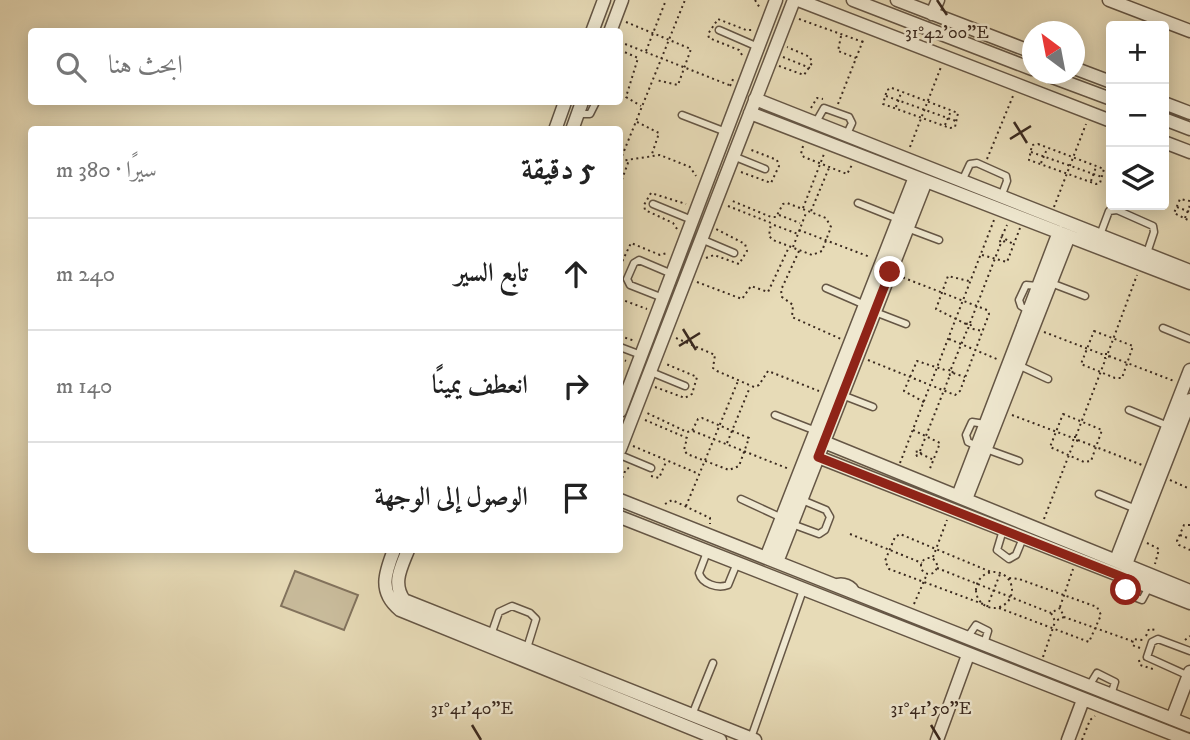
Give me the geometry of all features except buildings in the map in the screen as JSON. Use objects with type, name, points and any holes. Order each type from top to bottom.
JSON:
[{"type":"street","points":[[594,28],[604,0]]},
{"type":"street","points":[[612,28],[622,0]]},
{"type":"street","points":[[623,403],[776,0]]},
{"type":"street","points":[[623,441],[796,0],[1106,119]]},
{"type":"street","points":[[853,0],[1022,65]]},
{"type":"street","points":[[897,0],[925,8],[1022,48]]},
{"type":"street","points":[[918,25],[925,8],[938,0]]},
{"type":"street","points":[[1109,0],[1190,31]]},
{"type":"street","points":[[1085,72],[1106,80]]},
{"type":"street","points":[[1071,84],[1106,97]]},
{"type":"street","points":[[755,99],[962,181],[1008,209],[1051,216],[1100,235],[1190,283]]},
{"type":"street","points":[[556,126],[564,105]]},
{"type":"street","points":[[1169,105],[1190,113]]},
{"type":"street","points":[[573,126],[580,108]]},
{"type":"street","points":[[750,113],[920,179],[1008,209],[1064,234],[1190,271]]},
{"type":"street","points":[[1169,121],[1190,129]]},
{"type":"street","points":[[1169,144],[1190,152]]},
{"type":"street","points":[[836,395],[858,355],[870,309],[920,179]]},
{"type":"street","points":[[981,447],[985,424],[1033,328],[1064,234]]},
{"type":"street","points":[[962,497],[981,447],[1001,411],[1029,311],[1045,285]]},
{"type":"street","points":[[771,560],[787,521],[799,473],[820,436],[836,395],[850,343],[870,309]]},
{"type":"street","points":[[1180,424],[1184,385],[1190,370]]},
{"type":"street","points":[[1121,562],[1136,509],[1190,400]]},
{"type":"street","points":[[787,521],[801,500],[818,457],[820,436]]},
{"type":"street","points":[[820,436],[897,471],[1190,591]]},
{"type":"street","points":[[818,457],[1190,603]]},
{"type":"street","points":[[1121,562],[1136,538],[1156,472]]},
{"type":"street","points":[[623,501],[1172,719],[1189,722]]},
{"type":"street","points":[[623,518],[1188,740]]},
{"type":"street","points":[[393,553],[384,579],[385,592],[400,610],[753,739]]},
{"type":"street","points":[[407,553],[397,581],[398,592],[404,600],[526,650],[720,740]]},
{"type":"street","points":[[937,740],[968,655]]},
{"type":"street","points":[[1172,719],[1189,674]]},
{"type":"street","points":[[1068,740],[1083,701]]},
{"type":"lane","points":[[719,30],[758,47]]},
{"type":"lane","points":[[580,108],[590,114],[594,105]]},
{"type":"lane","points":[[816,124],[822,109],[827,108],[851,119],[846,136]]},
{"type":"lane","points":[[681,115],[726,132]]},
{"type":"lane","points":[[733,156],[765,169]]},
{"type":"lane","points":[[962,181],[970,164],[984,166],[1006,176],[1008,209]]},
{"type":"lane","points":[[858,203],[939,240]]},
{"type":"lane","points":[[653,204],[692,220]]},
{"type":"lane","points":[[1100,235],[1109,211],[1117,210],[1153,226],[1154,232],[1144,259]]},
{"type":"lane","points":[[701,239],[734,253]]},
{"type":"lane","points":[[663,298],[630,285],[627,279],[634,263],[639,260],[672,274]]},
{"type":"lane","points":[[1045,285],[1085,296]]},
{"type":"lane","points":[[826,288],[906,324]]},
{"type":"lane","points":[[1163,328],[1190,339]]},
{"type":"lane","points":[[623,349],[641,355]]},
{"type":"lane","points":[[1013,365],[1048,379]]},
{"type":"lane","points":[[650,372],[685,386]]},
{"type":"lane","points":[[836,395],[873,407]]},
{"type":"lane","points":[[1129,410],[1180,424]]},
{"type":"lane","points":[[775,415],[820,436]]},
{"type":"lane","points":[[981,447],[1019,461]]},
{"type":"lane","points":[[623,456],[652,468]]},
{"type":"lane","points":[[1099,494],[1136,509]]},
{"type":"lane","points":[[741,499],[819,534],[830,517],[826,510],[801,500]]},
{"type":"lane","points":[[1003,530],[996,550],[1009,559],[1016,555],[1023,538]]},
{"type":"lane","points":[[707,552],[699,573],[705,582],[720,587],[727,585],[737,564]]},
{"type":"lane","points":[[753,739],[803,590]]},
{"type":"lane","points":[[491,636],[503,609],[512,606],[530,613],[536,623],[526,650]]},
{"type":"lane","points":[[1189,674],[1152,662],[1148,654],[1152,642],[1158,639],[1190,651]]},
{"type":"lane","points":[[692,715],[713,663]]},
{"type":"path","points":[[646,52],[666,0]]},
{"type":"path","points":[[623,154],[685,0]]},
{"type":"path","points":[[794,23],[803,18],[863,42]]},
{"type":"path","points":[[625,22],[690,47],[686,68],[676,86],[653,79]]},
{"type":"path","points":[[835,104],[841,102],[868,27]]},
{"type":"path","points":[[842,33],[836,50],[857,59]]},
{"type":"path","points":[[623,43],[742,90]]},
{"type":"path","points":[[786,47],[810,57],[810,68],[807,74],[802,75],[778,66],[786,47]]},
{"type":"path","points":[[623,51],[638,58],[626,97],[642,107]]},
{"type":"path","points":[[782,57],[810,68]]},
{"type":"path","points":[[906,159],[945,57]]},
{"type":"path","points":[[984,166],[1017,85]]},
{"type":"path","points":[[890,88],[928,101],[959,114],[954,128],[883,104],[890,88]]},
{"type":"path","points":[[895,108],[902,92]]},
{"type":"path","points":[[885,96],[957,121]]},
{"type":"path","points":[[806,110],[810,109],[817,98],[828,101]]},
{"type":"path","points":[[945,126],[951,110]]},
{"type":"path","points":[[1051,216],[1090,113]]},
{"type":"path","points":[[636,121],[659,133],[652,154]]},
{"type":"path","points":[[805,142],[802,155],[820,163],[848,174],[852,161]]},
{"type":"path","points":[[1035,143],[1073,157],[1104,170],[1099,184],[1029,160],[1035,143]]},
{"type":"path","points":[[737,173],[744,172],[771,183],[779,166],[777,160],[747,148],[747,144]]},
{"type":"path","points":[[1041,164],[1047,147]]},
{"type":"path","points":[[802,209],[826,150]]},
{"type":"path","points":[[1030,152],[1102,177]]},
{"type":"path","points":[[623,177],[629,160]]},
{"type":"path","points":[[1090,182],[1097,166]]},
{"type":"path","points":[[811,212],[830,167]]},
{"type":"path","points":[[773,225],[770,238],[799,250],[819,254],[831,223],[811,212],[785,203],[778,214],[771,217],[726,198],[724,204],[798,234]]},
{"type":"path","points":[[1185,219],[1190,203],[1180,199],[1175,215],[1185,219],[1190,221]]},
{"type":"path","points":[[1176,207],[1189,212]]},
{"type":"path","points":[[915,452],[917,457],[1003,242],[1008,209]]},
{"type":"path","points":[[981,254],[1007,262],[1014,244],[1008,209]]},
{"type":"path","points":[[897,471],[981,254],[1008,209]]},
{"type":"path","points":[[686,278],[740,299],[744,298],[751,286],[768,292],[807,211]]},
{"type":"path","points":[[778,214],[802,224]]},
{"type":"path","points":[[706,258],[714,255],[739,264],[747,251],[745,244],[719,233],[716,225]]},
{"type":"path","points":[[799,230],[989,314],[958,394],[943,391],[858,355]]},
{"type":"path","points":[[1003,242],[1014,244]]},
{"type":"path","points":[[799,250],[781,290],[782,297],[793,305],[792,317],[850,343]]},
{"type":"path","points":[[1041,529],[1144,259]]},
{"type":"path","points":[[970,282],[951,275],[936,309],[983,331]]},
{"type":"path","points":[[623,300],[647,309],[648,314]]},
{"type":"path","points":[[1033,328],[1184,385]]},
{"type":"path","points":[[1094,331],[1133,346],[1125,375],[1119,379],[1081,364],[1086,348],[1094,331]]},
{"type":"path","points":[[623,337],[634,342],[639,336]]},
{"type":"path","points":[[672,341],[680,338],[713,354],[715,370],[750,386],[759,385],[768,371],[836,395]]},
{"type":"path","points":[[948,338],[1013,365]]},
{"type":"path","points":[[651,391],[658,387],[688,398],[698,380],[695,376],[667,364],[664,359]]},
{"type":"path","points":[[924,402],[904,393],[909,376],[919,360],[965,378]]},
{"type":"path","points":[[686,507],[738,380]]},
{"type":"path","points":[[727,444],[750,386]]},
{"type":"path","points":[[647,401],[641,418],[687,438],[685,452],[733,470],[739,466],[748,436],[700,418],[692,431]]},
{"type":"path","points":[[1001,411],[1097,447],[1190,489]]},
{"type":"path","points":[[643,412],[687,432],[692,431],[714,439],[799,473]]},
{"type":"path","points":[[1063,414],[1102,430],[1093,458],[1087,462],[1050,447],[1055,431],[1063,414]]},
{"type":"path","points":[[913,430],[940,443],[924,482]]},
{"type":"path","points":[[632,440],[636,449],[699,474]]},
{"type":"path","points":[[905,449],[934,460]]},
{"type":"path","points":[[951,509],[933,558],[937,568],[1051,613],[1055,621],[1039,666]]},
{"type":"path","points":[[1190,525],[1184,525],[1179,545],[1190,550]]},
{"type":"path","points":[[850,534],[922,563],[927,574]]},
{"type":"path","points":[[900,534],[937,548],[991,572],[1000,573],[1008,579],[1019,579],[1099,609],[1101,615],[1096,628],[1088,642],[887,568],[885,561],[900,534]]},
{"type":"path","points":[[1180,535],[1190,538]]},
{"type":"path","points":[[1136,538],[1159,549],[1155,563],[1158,568]]},
{"type":"path","points":[[922,563],[926,558],[933,558]]},
{"type":"path","points":[[1064,617],[1060,608],[1076,559]]},
{"type":"path","points":[[927,574],[933,573],[937,568]]},
{"type":"path","points":[[983,604],[976,591],[977,584],[982,576],[991,572]]},
{"type":"path","points":[[987,607],[1000,573]]},
{"type":"path","points":[[910,615],[927,574]]},
{"type":"path","points":[[1008,579],[1011,597]]},
{"type":"path","points":[[999,608],[1011,597]]},
{"type":"path","points":[[1051,613],[1060,608]]},
{"type":"path","points":[[1055,621],[1064,617],[1132,641]]},
{"type":"path","points":[[1082,740],[1090,720],[1100,716]]},
{"type":"shaded area","points":[[295,571],[358,595],[344,630],[281,606]]},
{"type":"route","points":[[890,272],[818,457],[1130,580],[1126,590]]}]
